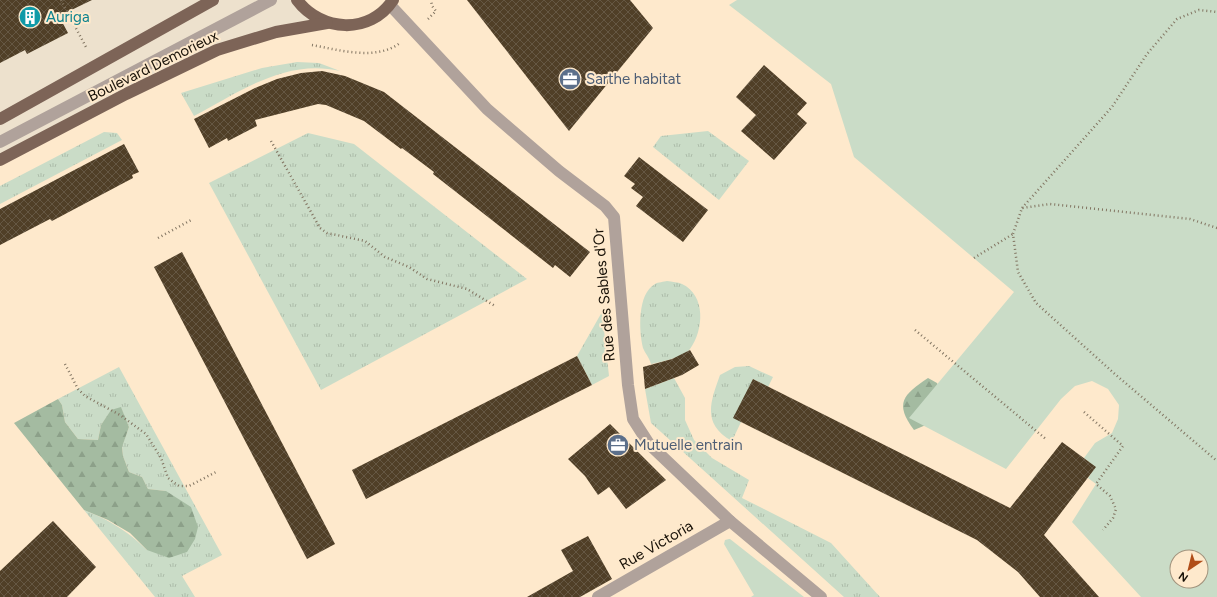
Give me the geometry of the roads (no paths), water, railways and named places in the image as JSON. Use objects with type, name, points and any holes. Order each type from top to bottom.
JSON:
[{"type":"main road","name":"Boulevard Demorieux","points":[[0,119],[213,0]]},
{"type":"main road","name":"Boulevard Demorieux","points":[[297,0],[310,14],[327,23]]},
{"type":"main road","name":"Boulevard Demorieux","points":[[0,160],[126,94],[217,50],[276,32],[327,23],[347,26],[366,22],[375,18],[391,2]]},
{"type":"street","points":[[0,142],[271,0]]},
{"type":"street","name":"Rue des Sables d'Or","points":[[391,2],[415,31],[487,109],[559,171],[605,206],[614,217],[628,385],[633,419],[649,444],[730,521],[821,597]]},
{"type":"street","name":"Rue Victoria","points":[[598,597],[730,521]]},
{"type":"place","name":"Auriga","points":[[30,17]]},
{"type":"place","name":"Sarthe habitat","points":[[570,79]]},
{"type":"place","name":"Mutuelle entrain","points":[[618,445]]}]
